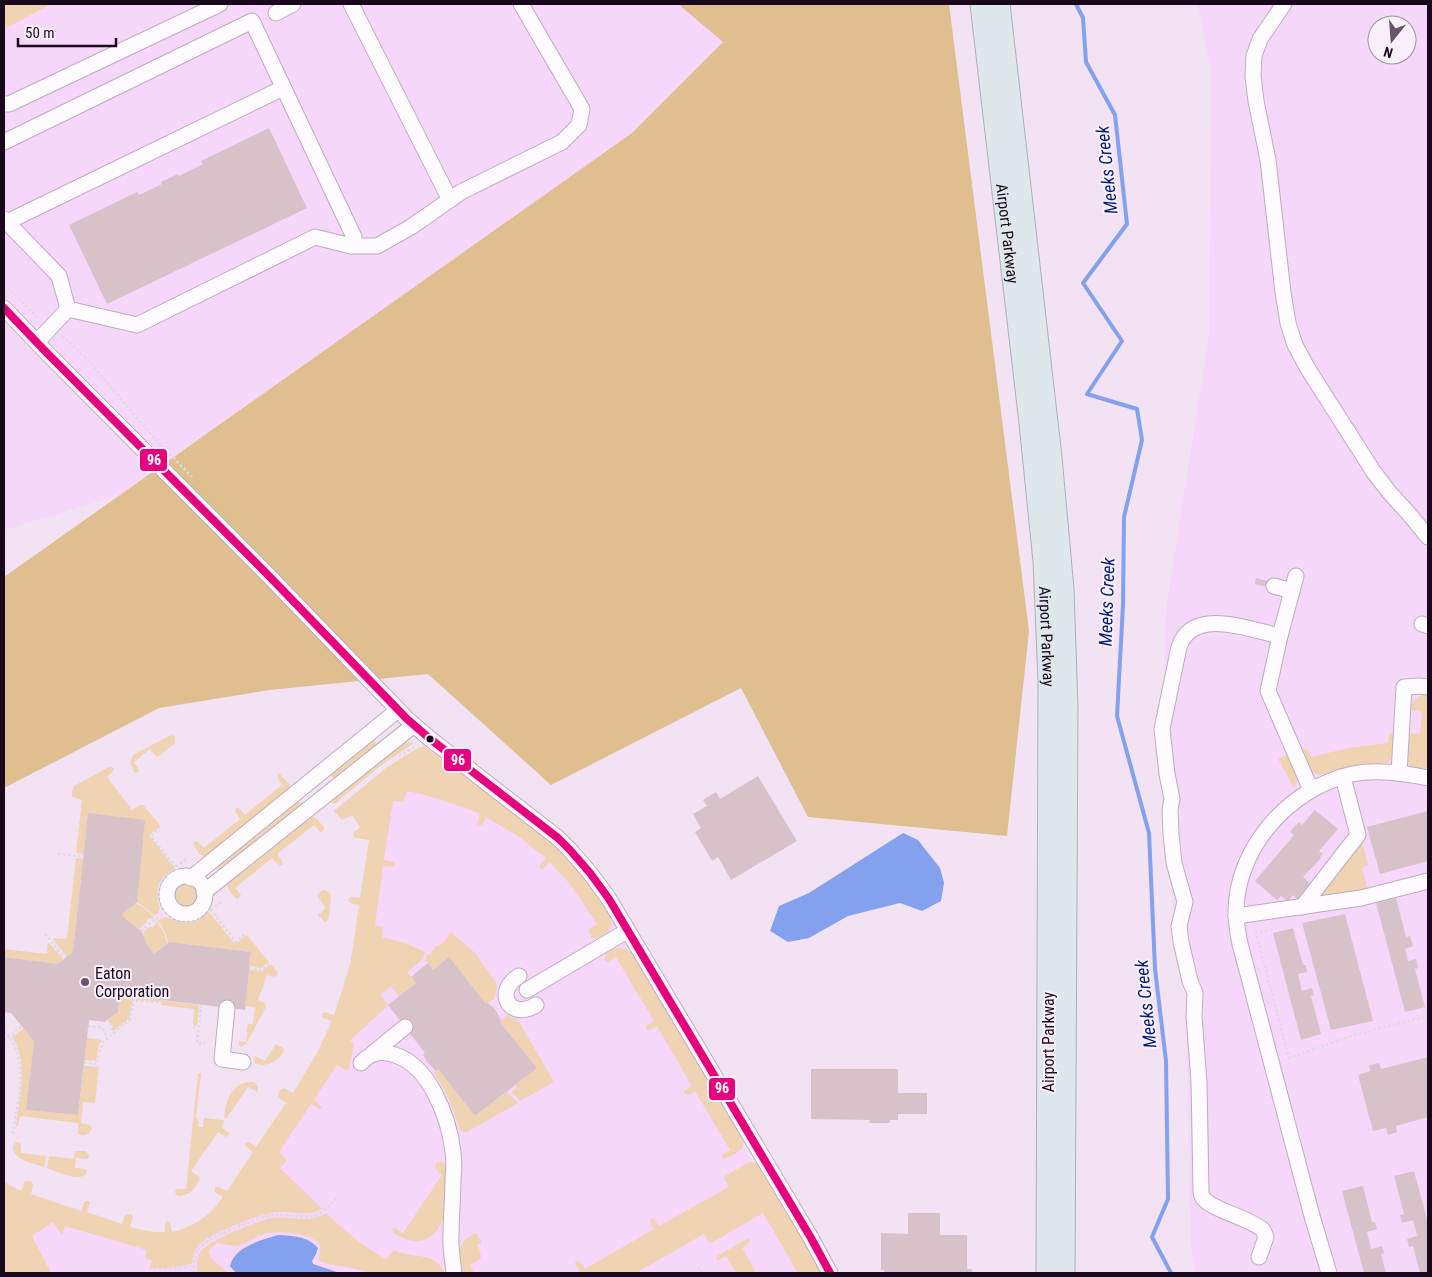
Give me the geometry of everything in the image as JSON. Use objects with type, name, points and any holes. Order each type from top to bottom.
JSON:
[{"type":"highway","name":"Airport Parkway","points":[[981,4],[1030,423],[1044,561],[1049,681],[1047,1273]]},
{"type":"highway","name":"Airport Parkway","points":[[999,4],[1051,457],[1062,589],[1067,708],[1064,1273]]},
{"type":"highway","points":[[1065,1057],[1070,1273]]},
{"type":"street","points":[[4,104],[9,104],[220,4]]},
{"type":"street","points":[[276,12],[293,4]]},
{"type":"street","points":[[351,4],[450,200]]},
{"type":"street","points":[[68,309],[137,325],[315,238],[351,246],[377,246],[411,227],[461,192],[562,142],[580,124],[582,109],[521,4]]},
{"type":"street","points":[[1284,4],[1256,47],[1253,76],[1268,160],[1288,323],[1295,345],[1308,369],[1373,471],[1428,537]]},
{"type":"street","points":[[4,142],[252,21],[354,237],[351,246]]},
{"type":"street","points":[[68,309],[59,276],[5,221],[283,88]]},
{"type":"street","points":[[4,308],[269,576],[398,710],[414,725],[564,844],[598,884],[628,931],[830,1273]]},
{"type":"street","points":[[37,342],[68,309]]},
{"type":"street","points":[[1274,586],[1294,584],[1268,691],[1311,790]]},
{"type":"street","points":[[1259,1258],[1266,1237],[1263,1230],[1259,1226],[1211,1204],[1202,1196],[1199,1082],[1194,1016],[1195,993],[1190,981],[1181,942],[1180,926],[1185,902],[1174,863],[1170,810],[1172,799],[1162,729],[1179,647],[1188,632],[1198,626],[1207,624],[1224,624],[1241,626],[1280,636]]},
{"type":"street","points":[[1399,773],[1404,688],[1428,687]]},
{"type":"street","points":[[191,878],[398,710]]},
{"type":"street","points":[[204,892],[414,725]]},
{"type":"street","points":[[1329,1273],[1312,1216],[1240,944],[1236,901],[1247,862],[1270,825],[1292,803],[1311,790],[1343,777],[1369,772],[1399,773],[1428,778]]},
{"type":"street","points":[[1302,907],[1358,836],[1343,777]]},
{"type":"street","points":[[178,878],[191,878],[199,883],[204,892],[204,900],[201,906],[191,914],[178,913],[169,904],[167,898],[169,886],[178,878]]},
{"type":"street","points":[[1236,916],[1362,898],[1428,881]]},
{"type":"street","points":[[528,990],[628,931]]},
{"type":"street","points":[[519,976],[511,981],[507,987],[507,1001],[515,1008],[522,1010],[536,1005]]},
{"type":"street","points":[[227,1008],[222,1059],[243,1062]]},
{"type":"street","points":[[361,1063],[405,1027]]},
{"type":"street","points":[[373,1053],[392,1054],[407,1061],[420,1072],[428,1083],[443,1112],[454,1152],[451,1238],[454,1273]]},
{"type":"path","points":[[4,284],[36,317],[63,337],[86,358],[156,440],[194,479]]},
{"type":"path","points":[[160,827],[151,836],[176,867]]},
{"type":"path","points":[[58,854],[83,856]]},
{"type":"path","points":[[186,859],[176,867],[177,870],[164,878],[159,890],[160,902],[165,912],[173,919],[185,922],[198,919],[208,909],[211,910],[221,902]]},
{"type":"path","points":[[211,910],[236,942],[245,934]]},
{"type":"path","points":[[141,931],[165,912]]},
{"type":"path","points":[[1277,928],[1256,933],[1289,1058],[1354,1035],[1428,1016]]},
{"type":"path","points":[[45,934],[66,958]]},
{"type":"path","points":[[250,968],[261,970],[270,963]]},
{"type":"path","points":[[84,1062],[98,1064],[100,1045],[130,1019],[132,1000],[162,1004]]},
{"type":"path","points":[[201,1005],[197,1043],[205,1044]]},
{"type":"path","points":[[4,1041],[22,1026]]},
{"type":"path","points":[[88,1026],[101,1027],[108,1037]]},
{"type":"path","points":[[192,1027],[198,1028]]},
{"type":"path","points":[[4,1031],[16,1048],[20,1064],[20,1080],[13,1134]]},
{"type":"path","points":[[194,1273],[199,1249],[208,1241],[261,1218],[285,1215],[303,1217],[316,1215],[336,1198]]},
{"type":"path","points":[[149,1269],[194,1266]]},
{"type":"path","points":[[698,1267],[702,1273]]},
{"type":"shaded area","points":[[4,4],[52,4],[4,29]]},
{"type":"shaded area","points":[[52,4],[678,4],[723,42],[632,133],[119,495],[4,530],[4,29]]},
{"type":"shaded area","points":[[678,4],[949,4],[1029,631],[1007,836],[808,817],[741,688],[551,785],[428,674],[270,690],[159,708],[4,788],[4,577],[632,133],[723,42]]},
{"type":"shaded area","points":[[1198,4],[1428,4],[1428,1273],[1196,1273],[1191,1245],[1187,1011],[1187,1004],[1193,997],[1184,989],[1175,924],[1156,726],[1165,688],[1167,603],[1209,336],[1211,69]]},
{"type":"shaded area","points":[[1428,693],[1428,769],[1413,767],[1409,765],[1407,760],[1409,734],[1420,733],[1422,712],[1410,708],[1417,698]]},
{"type":"shaded area","points":[[1389,734],[1394,735],[1394,750],[1392,758],[1387,763],[1356,765],[1319,775],[1312,771],[1302,751],[1307,749],[1311,757],[1349,748],[1388,743]]},
{"type":"shaded area","points":[[171,735],[175,737],[173,745],[159,756],[156,756],[150,749],[134,762],[139,770],[137,773],[134,772],[130,762],[133,755]]},
{"type":"shaded area","points":[[372,740],[377,745],[335,779],[332,777],[332,773]]},
{"type":"shaded area","points":[[414,743],[380,766],[336,803],[331,803],[333,799],[400,744]]},
{"type":"shaded area","points":[[424,746],[538,831],[563,854],[586,880],[610,915],[610,926],[607,931],[600,937],[592,938],[588,930],[597,924],[570,884],[550,862],[543,869],[540,868],[540,865],[546,858],[519,837],[486,817],[482,825],[478,825],[480,814],[426,795],[407,791],[403,802],[393,801],[384,860],[394,862],[395,867],[383,866],[375,925],[383,927],[382,937],[405,943],[425,952],[423,959],[407,972],[416,983],[399,996],[391,986],[380,995],[388,1005],[350,1041],[354,1044],[349,1069],[345,1070],[337,1065],[314,1100],[322,1108],[319,1109],[311,1104],[279,1152],[287,1160],[280,1168],[322,1209],[310,1213],[276,1212],[247,1220],[223,1230],[204,1241],[198,1246],[192,1264],[165,1268],[150,1268],[152,1260],[145,1258],[147,1250],[65,1226],[62,1235],[53,1222],[32,1236],[51,1273],[4,1273],[4,1182],[21,1191],[25,1181],[31,1181],[33,1184],[31,1194],[81,1211],[85,1201],[89,1201],[87,1212],[122,1224],[125,1215],[131,1214],[133,1217],[130,1227],[151,1232],[165,1232],[167,1221],[170,1223],[172,1232],[188,1227],[207,1215],[223,1197],[215,1192],[215,1188],[218,1187],[227,1191],[253,1152],[245,1146],[245,1143],[249,1142],[256,1147],[286,1103],[278,1097],[280,1090],[284,1088],[293,1093],[317,1053],[332,1021],[323,1018],[322,1014],[325,1012],[334,1015],[344,985],[351,960],[359,905],[350,903],[348,899],[351,897],[360,898],[369,840],[353,836],[354,832],[360,827],[352,815],[342,820],[334,811],[386,768]]},
{"type":"shaded area","points":[[1288,755],[1297,776],[1294,788],[1278,759]]},
{"type":"shaded area","points":[[109,767],[114,768],[114,770],[107,777],[132,810],[143,805],[159,824],[160,826],[149,835],[174,867],[163,878],[158,887],[160,910],[155,916],[136,902],[88,814],[84,854],[76,853],[82,800],[72,797],[72,791],[74,786]]},
{"type":"shaded area","points":[[279,773],[290,785],[290,789],[206,857],[196,849],[193,842],[197,841],[204,848],[240,819],[235,811],[236,808],[239,808],[245,815],[282,785],[277,777]]},
{"type":"shaded area","points":[[390,776],[494,804],[602,893],[628,950],[763,1181],[605,1273],[25,1273],[4,1209],[165,1251],[238,1209],[337,1038]]},
{"type":"shaded area","points":[[297,801],[302,806],[220,871],[217,870],[215,866]]},
{"type":"shaded area","points":[[310,815],[316,818],[324,827],[323,832],[320,832],[314,825],[277,854],[283,862],[282,865],[279,865],[272,858],[235,888],[241,895],[238,899],[234,897],[227,883]]},
{"type":"shaded area","points":[[1362,841],[1368,865],[1362,868],[1368,890],[1318,900],[1316,896]]},
{"type":"shaded area","points":[[76,858],[83,859],[73,952],[67,957],[53,938],[67,939]]},
{"type":"shaded area","points":[[185,883],[193,887],[197,895],[193,903],[185,907],[177,903],[173,895],[177,887]]},
{"type":"shaded area","points":[[325,890],[331,895],[329,918],[325,922],[318,915],[326,908],[317,896],[321,891]]},
{"type":"shaded area","points":[[135,903],[143,907],[154,917],[147,920],[139,929],[122,914]]},
{"type":"shaded area","points":[[208,912],[235,944],[247,935],[269,962],[261,968],[250,966],[251,952],[168,942],[158,920],[165,917],[188,923],[203,917]]},
{"type":"shaded area","points":[[157,921],[167,943],[154,954],[142,933],[156,924]]},
{"type":"shaded area","points":[[451,932],[475,953],[497,984],[495,998],[486,1004],[449,958],[433,970],[425,960],[428,954],[430,955],[435,947],[442,944]]},
{"type":"shaded area","points":[[48,943],[64,960],[58,964],[4,957],[4,949],[47,954]]},
{"type":"shaded area","points":[[617,948],[626,949],[632,953],[743,1140],[742,1147],[735,1154],[725,1159],[722,1158],[722,1155],[730,1150],[695,1091],[688,1095],[684,1094],[684,1091],[692,1086],[657,1026],[649,1030],[646,1029],[646,1026],[654,1021],[616,957],[608,962],[605,961],[606,954]]},
{"type":"shaded area","points":[[271,964],[278,975],[275,977],[267,975],[258,1000],[265,1003],[266,1007],[246,1044],[241,1047],[239,1041],[246,1042],[248,1024],[253,1024],[255,1007],[245,1006],[249,970],[262,971]]},
{"type":"shaded area","points":[[120,995],[199,1005],[197,1026],[193,1025],[194,1009],[161,1005],[161,1002],[133,999],[129,1018],[113,1031],[111,1029],[113,1027],[107,1020],[118,1012]]},
{"type":"shaded area","points":[[507,1015],[518,1020],[554,1082],[520,1101],[512,1092],[517,1088],[515,1085],[537,1068],[500,1022]]},
{"type":"shaded area","points":[[24,1028],[34,1041],[27,1110],[78,1115],[84,1066],[99,1067],[95,1103],[83,1102],[81,1123],[91,1125],[92,1129],[88,1134],[78,1134],[78,1123],[20,1116],[18,1126],[16,1127],[22,1069],[17,1046],[12,1037]]},
{"type":"shaded area","points":[[87,1038],[102,1040],[99,1045],[96,1061],[84,1060]]},
{"type":"shaded area","points":[[276,1044],[283,1048],[284,1051],[279,1058],[268,1064],[255,1063],[255,1056],[265,1061]]},
{"type":"shaded area","points":[[438,1069],[475,1116],[507,1092],[518,1103],[467,1132],[463,1132],[460,1130],[448,1097],[434,1072]]},
{"type":"shaded area","points":[[198,1073],[201,1073],[196,1118],[199,1121],[198,1127],[203,1127],[204,1118],[222,1120],[225,1121],[221,1127],[230,1134],[226,1137],[218,1132],[191,1171],[199,1177],[197,1184],[190,1192],[179,1196],[176,1195],[175,1191],[177,1189],[186,1189]]},
{"type":"shaded area","points":[[246,1082],[254,1082],[258,1086],[258,1092],[248,1087],[226,1119],[224,1118],[226,1104],[235,1088]]},
{"type":"shaded area","points":[[17,1142],[21,1144],[21,1153],[46,1156],[44,1167],[17,1156],[13,1148]]},
{"type":"shaded area","points":[[75,1151],[85,1151],[89,1155],[88,1159],[76,1158],[75,1168],[85,1169],[87,1171],[85,1175],[75,1177],[47,1168],[49,1156],[74,1159]]},
{"type":"shaded area","points":[[437,1162],[444,1163],[447,1169],[441,1225],[433,1235],[421,1240],[408,1240],[397,1235],[392,1230],[395,1228],[403,1233],[442,1175],[435,1167]]},
{"type":"shaded area","points":[[752,1162],[758,1164],[822,1273],[798,1273],[763,1213],[711,1243],[709,1243],[704,1234],[636,1273],[577,1273],[580,1271],[575,1264],[576,1261],[579,1261],[585,1269],[654,1229],[650,1222],[651,1218],[659,1226],[729,1187],[724,1179],[725,1176]]},
{"type":"shaded area","points":[[760,1200],[802,1273],[630,1273]]},
{"type":"shaded area","points":[[326,1213],[354,1238],[386,1259],[394,1250],[429,1258],[441,1266],[445,1273],[369,1273],[328,1264],[318,1260],[321,1247],[312,1238],[305,1235],[275,1232],[264,1234],[237,1246],[217,1243],[209,1251],[211,1258],[229,1273],[197,1273],[199,1253],[213,1242],[234,1232],[272,1218],[305,1219],[319,1217]]},
{"type":"shaded area","points":[[474,1234],[477,1234],[482,1243],[477,1245],[481,1257],[470,1265],[474,1273],[462,1273],[461,1246]]},
{"type":"shaded area","points":[[747,1239],[750,1242],[742,1248],[756,1273],[736,1273],[726,1256],[716,1260],[717,1256]]},
{"type":"water","points":[[903,833],[918,840],[940,868],[944,883],[941,901],[922,911],[900,903],[848,916],[809,938],[788,942],[770,931],[779,906],[809,893]]},
{"type":"water","points":[[278,1235],[300,1237],[310,1241],[318,1248],[312,1261],[313,1264],[340,1273],[236,1273],[230,1266],[233,1259],[242,1249]]},
{"type":"building","points":[[269,128],[307,208],[107,304],[69,225],[137,192],[139,195],[162,184],[161,182],[178,174],[179,176],[203,164],[201,161]]},
{"type":"building","points":[[1256,578],[1268,581],[1267,587],[1255,584]]},
{"type":"building","points":[[758,776],[797,841],[731,880],[718,857],[712,861],[695,832],[701,828],[693,814],[707,806],[703,800],[716,792],[720,799]]},
{"type":"building","points":[[1315,810],[1338,829],[1319,851],[1323,854],[1321,858],[1303,877],[1313,886],[1300,902],[1293,895],[1288,901],[1281,896],[1277,900],[1255,881],[1294,835],[1290,832],[1299,822],[1302,825]]},
{"type":"building","points":[[1428,811],[1428,861],[1380,874],[1367,827]]},
{"type":"building","points":[[88,813],[145,820],[137,902],[122,914],[141,931],[154,954],[169,942],[251,952],[245,1010],[120,995],[118,1012],[105,1022],[89,1020],[78,1115],[26,1110],[34,1041],[11,1013],[4,1012],[4,957],[58,964],[73,952]]},
{"type":"building","points":[[1396,898],[1406,937],[1410,936],[1413,946],[1405,949],[1408,961],[1416,959],[1418,968],[1415,969],[1425,1007],[1405,1012],[1376,903]]},
{"type":"building","points":[[1345,914],[1373,1021],[1331,1030],[1302,923]]},
{"type":"building","points":[[1293,928],[1303,965],[1306,965],[1307,972],[1298,974],[1302,991],[1312,988],[1314,995],[1311,996],[1321,1034],[1301,1040],[1273,933]]},
{"type":"building","points":[[449,957],[486,1004],[495,1009],[501,1020],[500,1022],[537,1068],[475,1116],[438,1069],[436,1071],[427,1062],[423,1054],[425,1053],[388,1005],[416,983],[411,977],[428,963],[433,970]]},
{"type":"building","points":[[1428,1057],[1428,1117],[1396,1126],[1397,1132],[1388,1135],[1386,1128],[1373,1131],[1358,1075],[1370,1071],[1369,1065],[1379,1063],[1381,1069]]},
{"type":"building","points":[[811,1069],[898,1069],[898,1093],[927,1093],[927,1114],[898,1114],[898,1120],[890,1120],[890,1123],[869,1123],[870,1120],[811,1119]]},
{"type":"building","points":[[1414,1171],[1428,1223],[1428,1273],[1420,1273],[1413,1246],[1409,1247],[1407,1239],[1417,1236],[1413,1220],[1402,1223],[1400,1215],[1404,1214],[1394,1176]]},
{"type":"building","points":[[1363,1186],[1372,1222],[1375,1222],[1377,1229],[1367,1232],[1371,1249],[1382,1246],[1384,1253],[1381,1254],[1386,1273],[1364,1273],[1342,1191]]},
{"type":"building","points":[[908,1213],[940,1213],[940,1235],[967,1235],[967,1269],[972,1269],[972,1273],[884,1273],[884,1270],[881,1270],[881,1233],[908,1234]]},
{"type":"waterway","name":"Meeks Creek","points":[[1076,4],[1083,18],[1086,62],[1115,115],[1127,224],[1083,283],[1122,341],[1087,394],[1137,409],[1142,440],[1124,517],[1123,605],[1117,716],[1149,833],[1155,969],[1166,1061],[1168,1199],[1152,1237],[1171,1273]]},
{"type":"transit line","name":"96","points":[[4,308],[269,576],[407,719],[558,838],[590,873],[609,899],[830,1273]]},
{"type":"place","name":"Eaton Corporation","points":[[85,982]]}]
